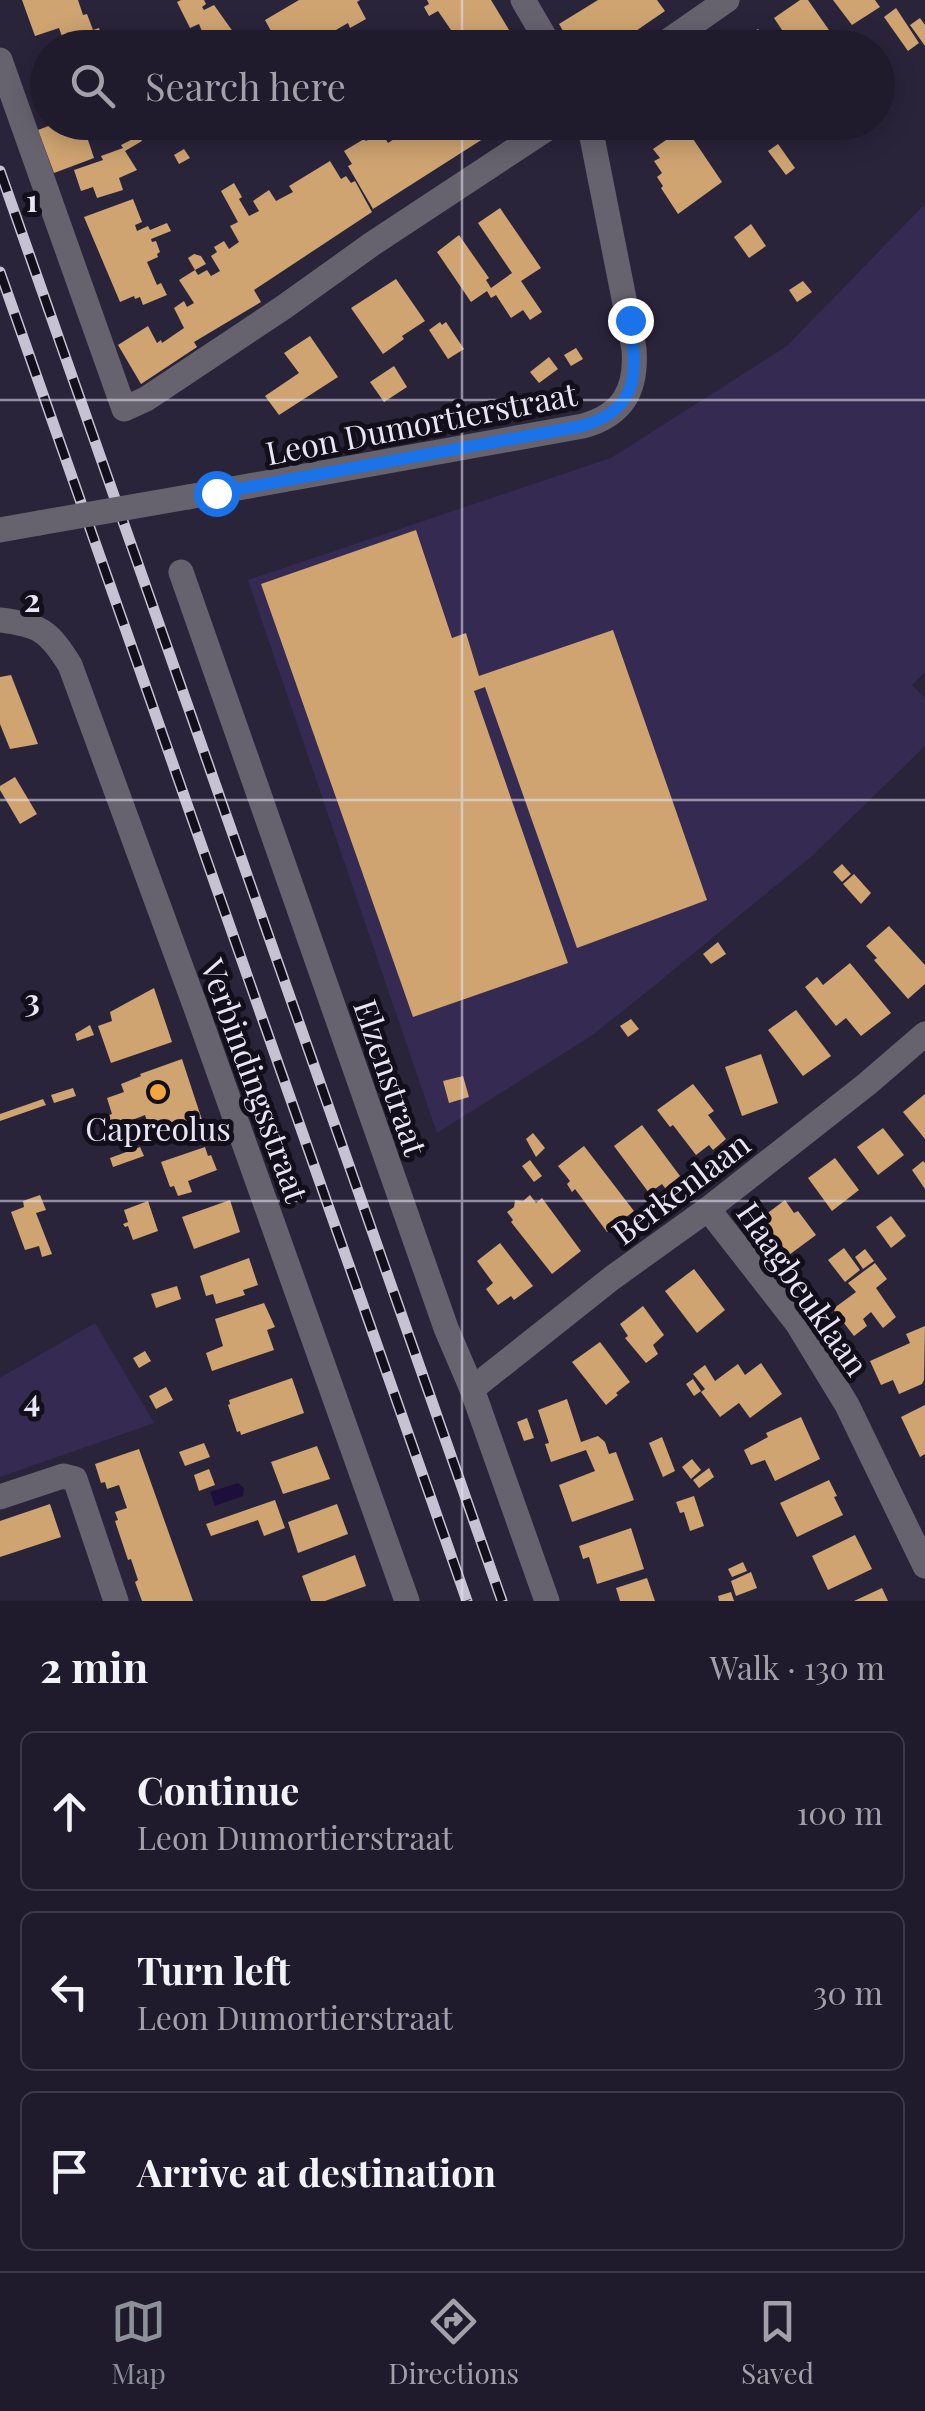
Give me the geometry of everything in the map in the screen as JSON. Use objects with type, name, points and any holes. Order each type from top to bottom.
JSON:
[{"type":"street","points":[[523,0],[540,30]]},
{"type":"street","points":[[684,30],[727,0]]},
{"type":"street","points":[[0,60],[124,409],[146,399],[530,140]]},
{"type":"street","name":"Leon Dumortierstraat","points":[[0,530],[601,421],[628,394],[636,372],[593,140]]},
{"type":"street","name":"Elzenstraat","points":[[181,572],[439,1309],[472,1388],[547,1601]]},
{"type":"street","name":"Verbindingsstraat","points":[[0,620],[40,629],[56,642],[70,665],[407,1601]]},
{"type":"street","name":"Berkenlaan","points":[[472,1388],[612,1278],[708,1209],[925,1034]]},
{"type":"street","name":"Haagbeuklaan","points":[[708,1209],[796,1323],[847,1405],[925,1566]]},
{"type":"street","points":[[0,1498],[63,1476],[74,1479],[116,1601]]},
{"type":"shaded area","points":[[923,206],[925,672],[912,685],[925,698],[925,746],[813,855],[644,994],[591,1036],[437,1133],[248,580],[611,458],[787,346]]},
{"type":"shaded area","points":[[95,1323],[154,1423],[0,1477],[0,1378]]},
{"type":"shaded area","points":[[238,1483],[244,1488],[243,1496],[215,1506],[210,1492]]},
{"type":"building","points":[[22,0],[78,0],[93,30],[59,28],[33,30]]},
{"type":"building","points":[[204,0],[204,10],[214,5],[232,30],[202,30],[199,24],[190,28],[177,2]]},
{"type":"building","points":[[299,0],[360,0],[357,2],[366,19],[336,30],[270,30],[265,20]]},
{"type":"building","points":[[427,0],[491,0],[509,30],[451,30],[438,11],[429,16],[424,7],[429,4]]},
{"type":"building","points":[[598,0],[657,0],[665,11],[637,30],[562,30],[559,24]]},
{"type":"building","points":[[800,0],[808,0],[829,30],[782,30],[774,18]]},
{"type":"building","points":[[833,0],[875,0],[880,7],[852,25]]},
{"type":"building","points":[[896,8],[919,43],[908,51],[884,17]]},
{"type":"building","points":[[920,18],[925,25],[925,46],[910,25]]},
{"type":"building","points":[[42,140],[88,140],[94,158],[54,173]]},
{"type":"building","points":[[131,140],[142,141],[125,151],[137,170],[119,178],[123,190],[97,198],[93,187],[81,191],[74,170],[103,160],[101,156],[123,148],[121,145]]},
{"type":"building","points":[[362,140],[481,140],[373,209],[348,166],[352,164],[344,151]]},
{"type":"building","points":[[666,140],[694,140],[722,182],[678,214],[661,188],[657,177],[662,173],[654,161],[660,158],[653,149]]},
{"type":"building","points":[[778,144],[795,168],[786,175],[768,151]]},
{"type":"building","points":[[184,149],[190,158],[179,164],[174,155]]},
{"type":"building","points":[[330,161],[341,179],[346,176],[351,183],[355,181],[372,212],[254,290],[261,302],[194,342],[197,347],[141,384],[118,345],[148,326],[157,343],[184,328],[174,308],[184,301],[187,307],[194,303],[179,280],[195,270],[198,275],[207,270],[211,276],[220,271],[211,256],[217,252],[214,247],[224,241],[229,249],[239,242],[230,226],[238,222],[221,191],[234,183],[249,216],[259,211],[253,201],[269,190],[276,201],[293,192],[289,186]]},
{"type":"building","points":[[133,199],[142,222],[135,225],[137,231],[167,223],[171,231],[151,239],[160,252],[147,262],[157,285],[161,283],[167,295],[143,305],[140,297],[134,296],[120,302],[84,217]]},
{"type":"building","points":[[500,208],[541,268],[521,281],[542,312],[530,320],[523,310],[511,318],[496,295],[491,298],[487,291],[471,302],[437,252],[459,235],[489,278],[486,280],[491,288],[512,273],[478,223]]},
{"type":"building","points":[[751,224],[766,246],[749,258],[734,237]]},
{"type":"building","points":[[194,254],[206,264],[195,270],[188,258]]},
{"type":"building","points":[[396,279],[425,321],[383,354],[351,308]]},
{"type":"building","points":[[803,281],[812,292],[797,302],[789,290]]},
{"type":"building","points":[[446,322],[464,349],[448,359],[429,330]]},
{"type":"building","points":[[310,336],[338,377],[279,415],[265,396],[299,373],[284,353]]},
{"type":"building","points":[[576,348],[583,359],[571,366],[564,355]]},
{"type":"building","points":[[549,357],[558,369],[539,383],[530,372]]},
{"type":"building","points":[[394,366],[407,387],[384,402],[370,382]]},
{"type":"building","points":[[416,530],[452,638],[466,633],[479,676],[613,630],[707,900],[577,948],[485,687],[474,691],[568,963],[413,1017],[261,584]]},
{"type":"building","points":[[11,675],[38,744],[10,749],[0,724],[0,677]]},
{"type":"building","points":[[15,777],[37,814],[20,824],[0,790],[0,786]]},
{"type":"building","points":[[842,864],[851,874],[842,882],[833,872]]},
{"type":"building","points":[[854,874],[871,893],[861,904],[843,884]]},
{"type":"building","points":[[889,926],[925,965],[925,984],[908,999],[866,946]]},
{"type":"building","points":[[718,942],[726,954],[711,964],[703,954]]},
{"type":"building","points":[[850,963],[891,1013],[861,1036],[846,1018],[836,1026],[805,987],[817,977],[823,985]]},
{"type":"building","points":[[154,988],[172,1042],[111,1063],[98,1026],[112,1021],[110,1012]]},
{"type":"building","points":[[796,1010],[831,1056],[803,1076],[768,1030]]},
{"type":"building","points":[[631,1019],[639,1029],[628,1037],[620,1026]]},
{"type":"building","points":[[90,1025],[94,1035],[77,1041],[75,1034]]},
{"type":"building","points":[[761,1054],[778,1103],[742,1116],[725,1067]]},
{"type":"building","points":[[182,1059],[204,1126],[153,1140],[145,1115],[102,1132],[98,1119],[112,1114],[107,1098],[124,1092],[121,1084]]},
{"type":"building","points":[[463,1076],[469,1097],[449,1103],[443,1081]]},
{"type":"building","points":[[693,1084],[714,1111],[708,1115],[726,1139],[713,1150],[709,1145],[696,1155],[657,1110]]},
{"type":"building","points":[[73,1088],[76,1096],[54,1103],[51,1095]]},
{"type":"building","points":[[925,1094],[925,1139],[903,1112]]},
{"type":"building","points":[[43,1099],[46,1105],[0,1121],[0,1114]]},
{"type":"building","points":[[642,1125],[680,1176],[665,1188],[662,1184],[649,1193],[614,1146]]},
{"type":"building","points":[[883,1128],[904,1155],[878,1175],[857,1147]]},
{"type":"building","points":[[533,1133],[545,1148],[536,1157],[526,1139]]},
{"type":"building","points":[[584,1146],[634,1211],[607,1232],[575,1189],[572,1192],[567,1184],[570,1181],[558,1166]]},
{"type":"building","points":[[140,1147],[144,1156],[113,1167],[110,1158]]},
{"type":"building","points":[[205,1147],[217,1170],[188,1181],[192,1192],[178,1196],[174,1186],[170,1187],[161,1162]]},
{"type":"building","points":[[835,1158],[859,1190],[832,1211],[808,1178]]},
{"type":"building","points":[[530,1160],[542,1176],[534,1182],[522,1166]]},
{"type":"building","points":[[925,1163],[925,1189],[912,1170]]},
{"type":"building","points":[[40,1195],[46,1210],[36,1213],[52,1254],[42,1257],[39,1246],[25,1250],[11,1212],[24,1207],[23,1201]]},
{"type":"building","points":[[530,1195],[536,1203],[542,1198],[581,1251],[552,1274],[507,1212],[514,1207],[515,1200],[523,1201]]},
{"type":"building","points":[[230,1200],[240,1232],[194,1249],[182,1217]]},
{"type":"building","points":[[785,1200],[816,1235],[789,1255],[761,1218]]},
{"type":"building","points":[[148,1201],[158,1231],[133,1240],[128,1226],[123,1224],[128,1222],[124,1210]]},
{"type":"building","points":[[891,1216],[906,1236],[891,1248],[876,1227]]},
{"type":"building","points":[[500,1243],[533,1286],[514,1300],[511,1296],[498,1305],[486,1289],[493,1283],[477,1261]]},
{"type":"building","points":[[844,1248],[860,1270],[845,1282],[828,1260]]},
{"type":"building","points":[[865,1249],[874,1261],[863,1269],[855,1257]]},
{"type":"building","points":[[249,1258],[258,1285],[243,1290],[245,1295],[216,1304],[213,1294],[206,1296],[200,1276]]},
{"type":"building","points":[[875,1263],[887,1279],[876,1288],[896,1317],[883,1328],[871,1312],[863,1319],[867,1326],[854,1336],[833,1309],[856,1292],[848,1283]]},
{"type":"building","points":[[694,1269],[725,1310],[697,1333],[665,1291]]},
{"type":"building","points":[[177,1286],[181,1299],[156,1308],[151,1294]]},
{"type":"building","points":[[264,1303],[275,1327],[267,1330],[274,1350],[212,1371],[206,1353],[223,1346],[215,1319]]},
{"type":"building","points":[[643,1306],[664,1335],[653,1345],[658,1354],[646,1363],[625,1338],[628,1336],[620,1324]]},
{"type":"building","points":[[925,1326],[922,1384],[899,1394],[893,1380],[881,1385],[870,1361],[910,1343],[906,1334]]},
{"type":"building","points":[[600,1342],[630,1382],[606,1405],[572,1362]]},
{"type":"building","points":[[145,1351],[151,1361],[139,1368],[133,1358]]},
{"type":"building","points":[[761,1363],[782,1394],[750,1418],[739,1403],[720,1417],[693,1374],[705,1365],[715,1381],[738,1364],[745,1375]]},
{"type":"building","points":[[292,1378],[304,1413],[241,1435],[237,1432],[229,1400]]},
{"type":"building","points":[[693,1379],[701,1391],[694,1396],[686,1384]]},
{"type":"building","points":[[166,1387],[173,1400],[156,1409],[149,1396]]},
{"type":"building","points":[[567,1399],[581,1442],[598,1436],[609,1454],[616,1452],[634,1500],[572,1522],[559,1485],[595,1471],[586,1450],[551,1462],[538,1410]]},
{"type":"building","points":[[925,1405],[925,1454],[920,1457],[901,1417]]},
{"type":"building","points":[[801,1417],[820,1459],[775,1481],[765,1460],[751,1465],[744,1450],[768,1437],[766,1433]]},
{"type":"building","points":[[527,1418],[534,1438],[524,1441],[517,1422]]},
{"type":"building","points":[[662,1437],[675,1471],[663,1477],[649,1443]]},
{"type":"building","points":[[204,1443],[210,1457],[185,1466],[179,1452]]},
{"type":"building","points":[[317,1446],[330,1479],[283,1494],[271,1462]]},
{"type":"building","points":[[139,1449],[193,1601],[142,1601],[135,1582],[138,1580],[115,1521],[115,1512],[127,1508],[119,1485],[107,1489],[95,1464]]},
{"type":"building","points":[[692,1459],[701,1470],[691,1479],[682,1467]]},
{"type":"building","points":[[709,1468],[714,1477],[699,1488],[693,1480]]},
{"type":"building","points":[[209,1469],[215,1485],[199,1491],[194,1475]]},
{"type":"building","points":[[829,1480],[843,1515],[797,1537],[780,1503]]},
{"type":"building","points":[[694,1496],[704,1526],[690,1531],[676,1502]]},
{"type":"building","points":[[275,1500],[285,1528],[264,1536],[258,1520],[211,1536],[206,1524]]},
{"type":"building","points":[[50,1504],[61,1537],[0,1557],[0,1521]]},
{"type":"building","points":[[337,1504],[348,1534],[298,1553],[288,1522]]},
{"type":"building","points":[[631,1528],[644,1569],[597,1584],[589,1557],[583,1559],[579,1546]]},
{"type":"building","points":[[855,1535],[872,1569],[828,1590],[812,1556]]},
{"type":"building","points":[[355,1555],[366,1586],[325,1601],[311,1601],[302,1576]]},
{"type":"building","points":[[743,1562],[747,1571],[732,1577],[728,1569]]},
{"type":"building","points":[[751,1572],[757,1588],[736,1596],[731,1581]]},
{"type":"building","points":[[647,1578],[655,1601],[620,1601],[616,1588]]},
{"type":"building","points":[[882,1588],[888,1601],[854,1601]]},
{"type":"building","points":[[731,1592],[734,1601],[719,1601],[718,1596]]},
{"type":"railway","points":[[0,171],[502,1601]]},
{"type":"railway","points":[[0,272],[467,1601]]},
{"type":"place","name":"Capreolus","points":[[158,1092]]},
{"type":"route","points":[[216,493],[601,421],[628,394],[636,372],[630,320]]}]
